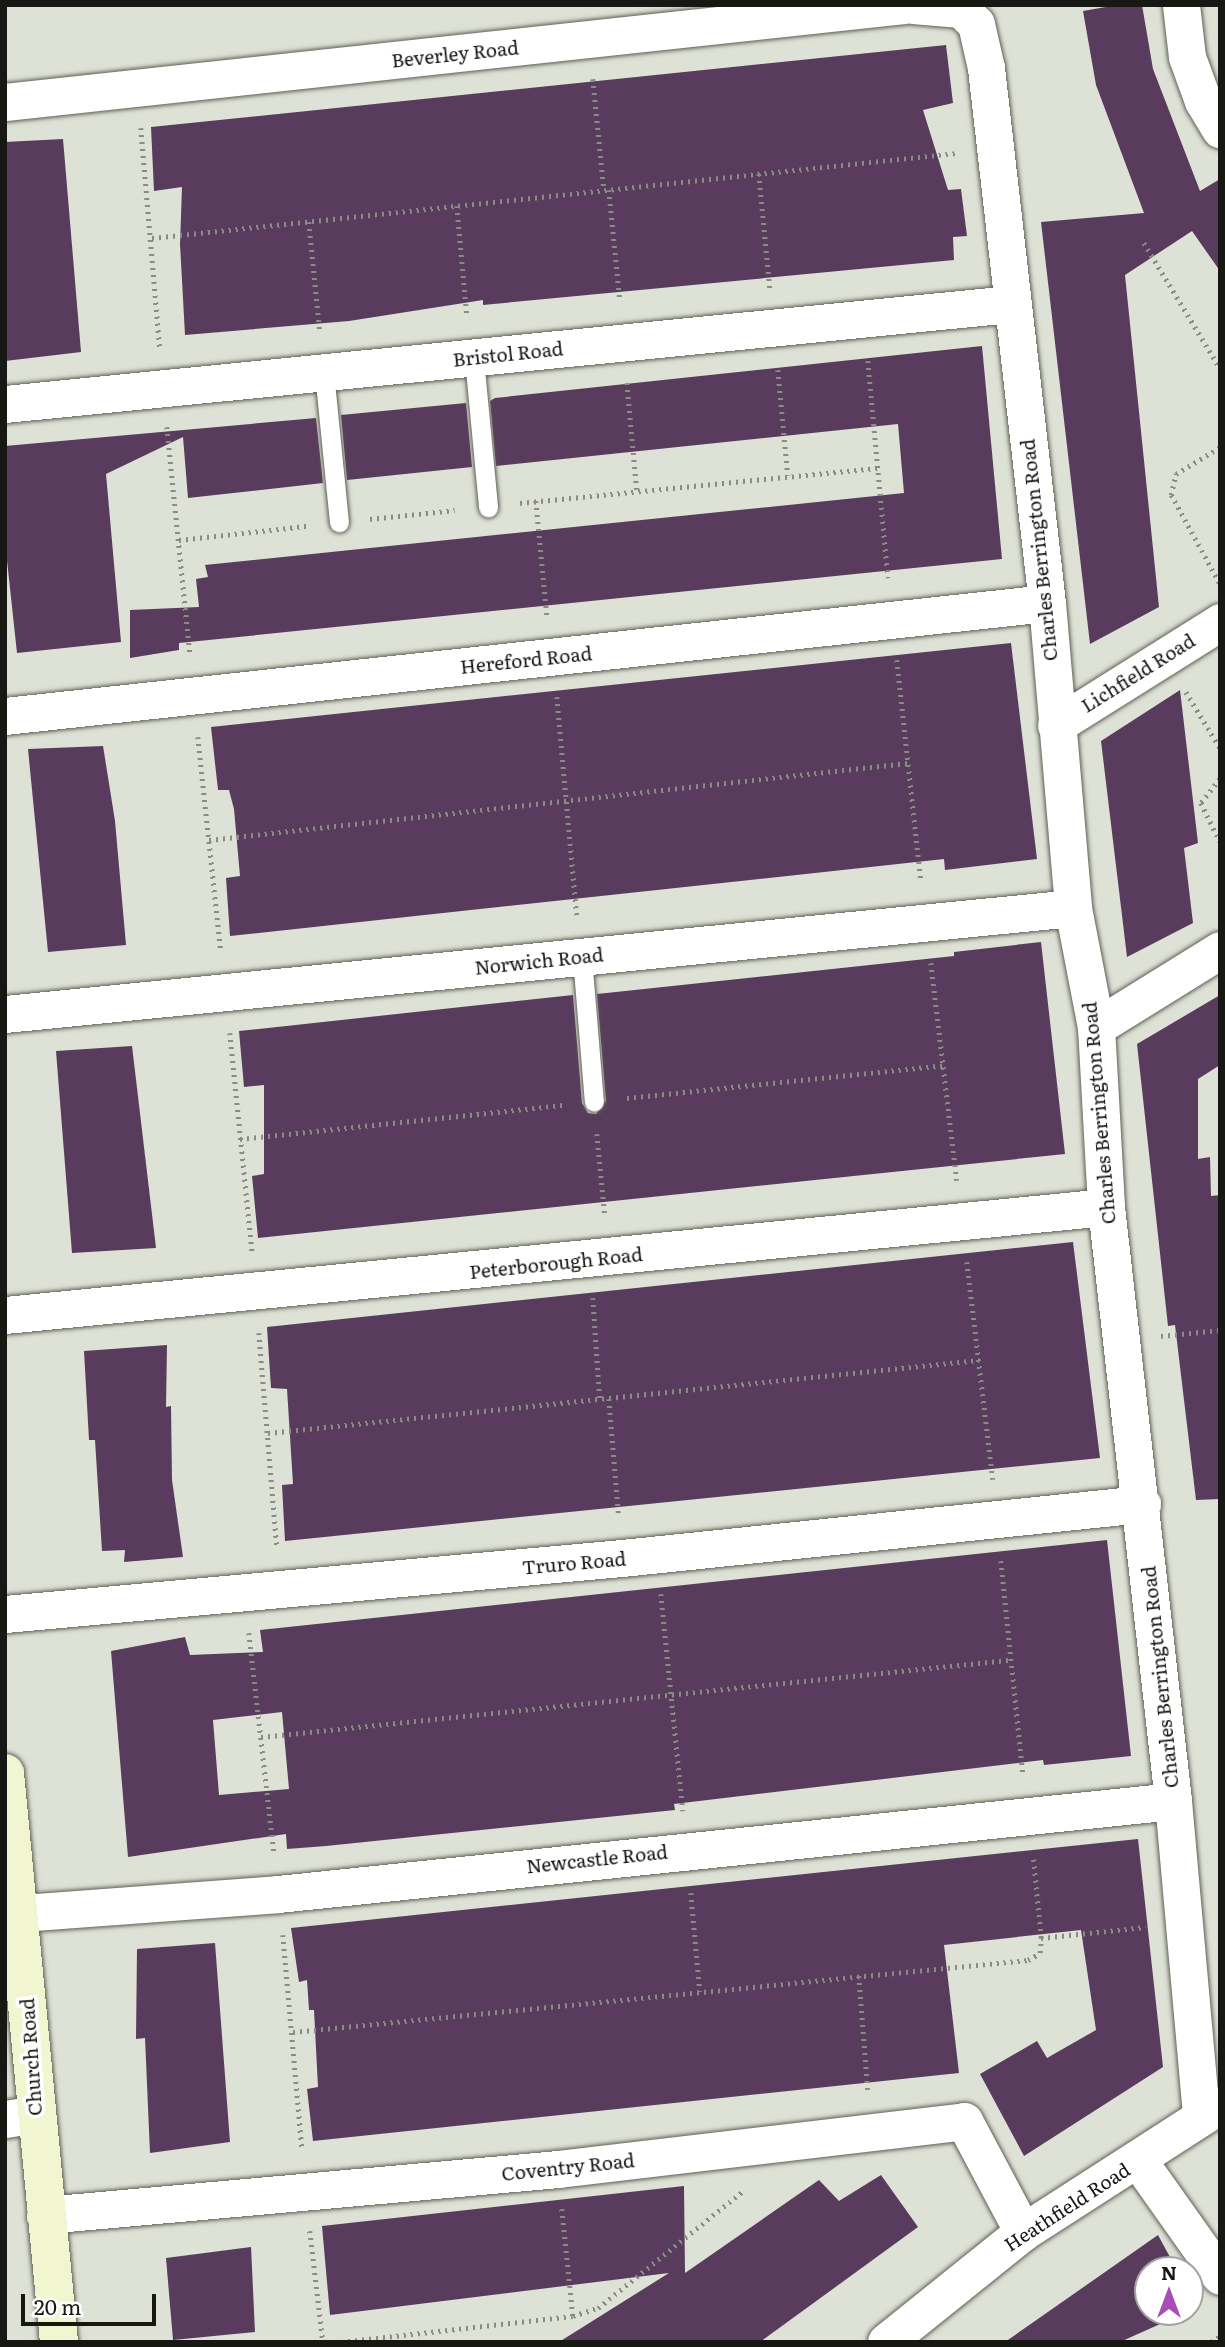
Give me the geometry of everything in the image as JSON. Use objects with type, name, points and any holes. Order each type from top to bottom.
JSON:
[{"type":"street","name":"Beverley Road","points":[[5,102],[904,5]]},
{"type":"street","name":"Charles Berrington Road","points":[[913,5],[961,9],[976,24],[986,68],[1010,304],[1047,603],[1073,908],[1096,1027],[1106,1207],[1142,1504],[1184,1923],[1210,2111]]},
{"type":"street","points":[[1181,5],[1187,57],[1203,101],[1218,122]]},
{"type":"street","name":"Bristol Road","points":[[5,404],[1010,304]]},
{"type":"street","name":"Hereford Road","points":[[5,716],[1047,603]]},
{"type":"street","name":"Lichfield Road","points":[[1056,725],[1220,622]]},
{"type":"street","name":"Norwich Road","points":[[5,1014],[1073,908]]},
{"type":"street","points":[[1096,1027],[1220,950]]},
{"type":"street","name":"Peterborough Road","points":[[5,1315],[256,1294],[1106,1207]]},
{"type":"street","name":"Truro Road","points":[[5,1614],[640,1556],[1142,1504]]},
{"type":"street","name":"Church Road","points":[[5,1773],[21,1913],[20,2117],[46,2215],[59,2342]]},
{"type":"street","name":"Newcastle Road","points":[[21,1913],[278,1894],[1173,1801]]},
{"type":"street","name":"Heathfield Road","points":[[895,2339],[1023,2232],[1210,2111]]},
{"type":"street","name":"Coventry Road","points":[[46,2215],[558,2169],[964,2121],[1023,2232]]},
{"type":"street","points":[[1138,2160],[1220,2276]]},
{"type":"lane","points":[[472,358],[488,507]]},
{"type":"lane","points":[[324,372],[339,522]]},
{"type":"lane","points":[[582,957],[594,1102]]},
{"type":"path","points":[[589,40],[604,190]]},
{"type":"path","points":[[152,238],[995,149]]},
{"type":"path","points":[[759,174],[788,476]]},
{"type":"path","points":[[457,206],[472,358]]},
{"type":"path","points":[[309,222],[324,372]]},
{"type":"path","points":[[1144,243],[1220,368]]},
{"type":"path","points":[[293,2032],[1028,1960],[1040,1952],[1041,1938],[1028,1815],[1008,1660],[998,1520],[892,621],[865,318]]},
{"type":"path","points":[[1220,447],[1175,474],[1171,495],[1220,584]]},
{"type":"path","points":[[180,541],[536,501],[877,468]]},
{"type":"path","points":[[536,501],[582,957]]},
{"type":"path","points":[[1164,656],[1220,748]]},
{"type":"path","points":[[209,840],[908,763]]},
{"type":"path","points":[[1220,779],[1201,803],[1220,842]]},
{"type":"path","points":[[594,1102],[600,1258],[600,1400]]},
{"type":"path","points":[[256,1294],[281,1590]]},
{"type":"path","points":[[1122,1339],[1220,1330]]},
{"type":"path","points":[[268,1433],[979,1360]]},
{"type":"path","points":[[609,1399],[670,1695],[700,1992]]},
{"type":"path","points":[[244,1594],[293,2032],[305,2191],[323,2342]]},
{"type":"path","points":[[261,1737],[1008,1660]]},
{"type":"path","points":[[1041,1938],[1184,1923]]},
{"type":"path","points":[[859,1976],[871,2132]]},
{"type":"path","points":[[558,2169],[573,2316]]},
{"type":"path","points":[[341,2342],[573,2316],[598,2308],[756,2180]]},
{"type":"path","points":[[1210,2342],[1220,2336]]},
{"type":"building","points":[[1117,5],[1142,5],[1153,69],[1200,191],[1220,179],[1220,271],[1192,231],[1125,275],[1159,607],[1090,644],[1041,222],[1144,213],[1096,85],[1083,11]]},
{"type":"building","points":[[946,45],[953,103],[923,110],[948,190],[961,189],[967,236],[953,237],[954,260],[483,305],[483,300],[349,321],[185,335],[180,244],[182,187],[154,191],[151,127]]},
{"type":"building","points":[[63,139],[81,352],[5,361],[5,142]]},
{"type":"building","points":[[982,346],[1002,559],[179,643],[179,650],[130,658],[130,610],[199,607],[196,579],[208,577],[205,565],[904,493],[898,424],[496,466],[490,401],[495,398]]},
{"type":"building","points":[[466,403],[472,467],[347,480],[341,415]]},
{"type":"building","points":[[316,418],[323,483],[188,498],[183,437],[106,474],[121,642],[17,653],[5,542],[5,446]]},
{"type":"building","points":[[1011,643],[1037,859],[945,870],[944,859],[230,936],[226,878],[240,876],[234,809],[229,790],[218,790],[211,727]]},
{"type":"building","points":[[1180,690],[1198,843],[1184,848],[1193,923],[1127,957],[1101,741]]},
{"type":"building","points":[[103,746],[115,821],[126,945],[48,952],[28,749]]},
{"type":"building","points":[[1041,942],[1065,1154],[258,1238],[252,1176],[264,1174],[264,1085],[244,1087],[239,1031],[573,995],[582,1103],[588,1113],[596,1114],[606,1101],[597,994],[954,956],[954,952]]},
{"type":"building","points":[[1220,995],[1220,1065],[1198,1079],[1198,1159],[1210,1157],[1211,1196],[1220,1195],[1220,1499],[1196,1500],[1175,1325],[1168,1326],[1137,1044]]},
{"type":"building","points":[[132,1046],[156,1248],[72,1253],[56,1051]]},
{"type":"building","points":[[1073,1242],[1100,1458],[285,1541],[282,1485],[293,1484],[287,1389],[271,1388],[267,1327]]},
{"type":"building","points":[[167,1345],[166,1407],[171,1406],[172,1480],[183,1557],[124,1562],[125,1550],[102,1551],[95,1440],[89,1440],[84,1351]]},
{"type":"building","points":[[1107,1540],[1131,1756],[1044,1765],[1043,1760],[674,1804],[675,1810],[326,1846],[287,1849],[286,1834],[128,1857],[111,1651],[185,1637],[190,1655],[263,1652],[260,1630]],"holes":[[[282,1712],[289,1789],[219,1795],[213,1720]]]},
{"type":"building","points":[[1138,1839],[1163,2067],[1024,2156],[980,2074],[1037,2041],[1047,2058],[1096,2030],[1081,1930],[944,1945],[959,2073],[313,2141],[307,2089],[318,2087],[314,2010],[309,2010],[307,1980],[299,1982],[291,1928]]},
{"type":"building","points":[[215,1943],[230,2142],[150,2153],[145,2038],[136,2039],[137,1949]]},
{"type":"building","points":[[881,2175],[918,2227],[760,2342],[559,2342],[669,2273],[330,2315],[322,2226],[684,2186],[685,2273],[819,2180],[839,2201]]},
{"type":"building","points":[[1158,2235],[1169,2256],[1134,2256],[1134,2326],[1156,2326],[1120,2342],[1005,2342]]},
{"type":"building","points":[[251,2247],[255,2332],[173,2340],[166,2258]]}]
